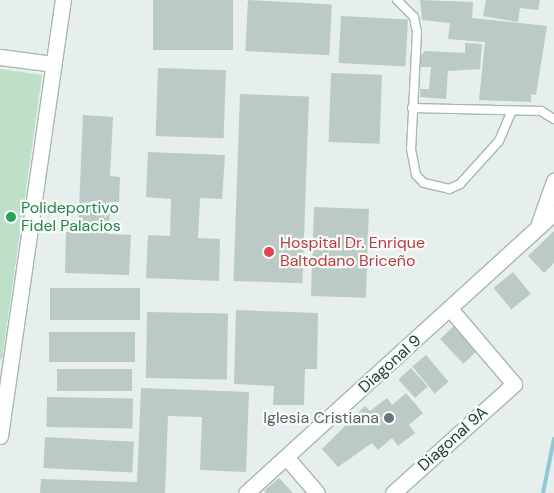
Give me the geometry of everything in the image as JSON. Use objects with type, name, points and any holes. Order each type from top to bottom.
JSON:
[{"type":"street","points":[[0,436],[63,0]]},
{"type":"street","points":[[0,57],[53,64]]},
{"type":"street","name":"Diagonal 9","points":[[534,236],[554,181]]},
{"type":"street","name":"Diagonal 9","points":[[246,493],[534,236],[554,213]]},
{"type":"street","name":"Diagonal 9A","points":[[393,493],[514,384],[451,310]]},
{"type":"street","points":[[287,458],[317,493]]},
{"type":"lane","points":[[397,0],[414,16],[417,32],[411,149],[416,175],[424,184],[449,189],[470,176],[499,141],[512,111]]},
{"type":"lane","points":[[412,108],[541,111],[554,119]]},
{"type":"green space","name":"Polideportivo Fidel Palacios","points":[[0,69],[42,75],[2,360],[0,359]]},
{"type":"building","points":[[153,0],[233,0],[233,50],[153,50]]},
{"type":"building","points":[[248,0],[332,4],[329,55],[245,51]]},
{"type":"building","points":[[420,0],[473,2],[472,18],[547,26],[536,95],[531,94],[531,102],[479,100],[485,42],[448,39],[450,23],[422,20]]},
{"type":"building","points":[[486,0],[540,0],[538,10],[520,8],[518,22],[483,16]]},
{"type":"building","points":[[341,16],[408,20],[405,66],[339,63]]},
{"type":"building","points":[[465,43],[482,44],[480,69],[448,71],[446,99],[420,97],[420,89],[429,89],[431,67],[420,67],[420,56],[425,51],[465,53]]},
{"type":"building","points":[[158,68],[226,70],[224,138],[156,136]]},
{"type":"building","points":[[331,73],[382,75],[380,144],[329,142]]},
{"type":"building","points":[[240,94],[309,96],[302,283],[233,281]]},
{"type":"building","points":[[83,115],[113,117],[110,176],[120,177],[119,202],[110,202],[109,234],[131,235],[129,275],[65,273],[66,232],[78,232]]},
{"type":"building","points":[[148,152],[225,155],[222,199],[200,198],[198,238],[220,239],[219,281],[146,278],[148,235],[170,236],[171,199],[146,197]]},
{"type":"building","points":[[314,207],[369,209],[366,298],[311,296]]},
{"type":"building","points":[[554,231],[554,263],[544,273],[528,256]]},
{"type":"building","points":[[513,272],[531,294],[511,309],[494,288]]},
{"type":"building","points":[[50,288],[140,288],[140,320],[50,320]]},
{"type":"building","points":[[236,310],[318,313],[317,369],[305,369],[304,405],[273,405],[274,386],[234,384]]},
{"type":"building","points":[[147,312],[228,313],[227,379],[146,378]]},
{"type":"building","points":[[454,326],[477,351],[463,364],[440,339]]},
{"type":"building","points":[[49,332],[135,332],[135,362],[49,362]]},
{"type":"building","points":[[426,355],[448,382],[435,393],[412,367]]},
{"type":"building","points":[[411,368],[428,387],[415,398],[398,379]]},
{"type":"building","points":[[57,369],[132,369],[132,391],[57,391]]},
{"type":"building","points":[[141,388],[249,392],[246,472],[200,470],[202,417],[168,416],[165,493],[40,493],[41,479],[137,482]]},
{"type":"building","points":[[406,393],[423,413],[409,425],[415,433],[398,446],[392,438],[378,450],[372,443],[338,467],[322,449],[365,406],[370,411],[387,398],[392,405]]},
{"type":"building","points":[[47,397],[133,399],[132,428],[46,427]]},
{"type":"building","points":[[45,437],[134,442],[132,473],[43,468]]},
{"type":"building","points":[[279,478],[293,493],[266,493],[264,491]]},
{"type":"waterway","points":[[543,493],[554,439]]},
{"type":"place","name":"Polideportivo Fidel Palacios","points":[[11,217]]},
{"type":"place","name":"Hospital Dr. Enrique Baltodano Briceño","points":[[269,252]]},
{"type":"place","name":"Iglesia Cristiana","points":[[389,418]]}]
